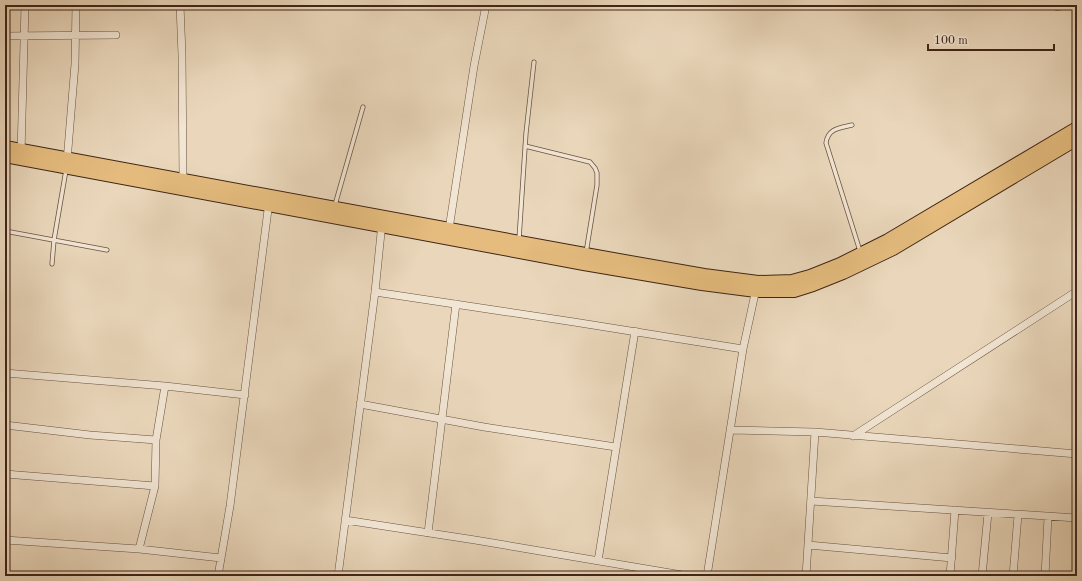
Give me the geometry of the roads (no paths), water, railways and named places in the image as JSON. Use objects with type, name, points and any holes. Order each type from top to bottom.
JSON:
[{"type":"main road","points":[[757,287],[792,281],[810,276],[861,254],[935,213],[1077,128]]},
{"type":"main road","points":[[5,147],[21,154],[67,163],[584,259],[704,275],[757,287],[794,291],[813,285],[865,263],[900,245],[1077,139]]},
{"type":"main road","points":[[5,156],[21,154]]},
{"type":"main road","points":[[67,163],[183,180],[270,200],[334,208],[383,222],[449,229],[518,242],[584,259]]},
{"type":"street","points":[[21,154],[24,5]]},
{"type":"street","points":[[67,163],[75,64],[76,5]]},
{"type":"street","points":[[180,5],[183,180]]},
{"type":"street","points":[[449,229],[474,66],[486,5]]},
{"type":"street","points":[[1051,5],[1058,7],[1062,5]]},
{"type":"street","points":[[5,36],[116,35]]},
{"type":"street","points":[[218,576],[230,506],[270,200]]},
{"type":"street","points":[[338,576],[383,222]]},
{"type":"street","points":[[707,576],[743,349],[757,287]]},
{"type":"street","points":[[853,436],[1077,291]]},
{"type":"street","points":[[375,292],[743,349]]},
{"type":"street","points":[[428,533],[456,304]]},
{"type":"street","points":[[598,561],[635,332]]},
{"type":"street","points":[[5,373],[165,386],[245,395]]},
{"type":"street","points":[[139,549],[155,486],[156,440],[165,386]]},
{"type":"street","points":[[360,404],[484,427],[616,447]]},
{"type":"street","points":[[5,425],[156,440]]},
{"type":"street","points":[[730,430],[815,432],[1077,454]]},
{"type":"street","points":[[806,576],[815,432]]},
{"type":"street","points":[[5,474],[155,486]]},
{"type":"street","points":[[811,501],[1077,518]]},
{"type":"street","points":[[950,576],[955,510]]},
{"type":"street","points":[[982,576],[988,513]]},
{"type":"street","points":[[1013,576],[1018,515]]},
{"type":"street","points":[[1045,576],[1048,517]]},
{"type":"street","points":[[345,520],[688,576]]},
{"type":"street","points":[[5,540],[139,549],[221,558]]},
{"type":"street","points":[[808,546],[952,558]]},
{"type":"street","points":[[1076,576],[1077,560]]},
{"type":"lane","points":[[518,242],[525,146],[534,62]]},
{"type":"lane","points":[[334,208],[362,107]]},
{"type":"lane","points":[[852,125],[830,132],[826,143],[861,254]]},
{"type":"lane","points":[[525,146],[590,162],[595,168],[597,173],[597,185],[584,259]]},
{"type":"lane","points":[[52,264],[54,240],[67,163]]},
{"type":"lane","points":[[5,231],[107,250]]}]
